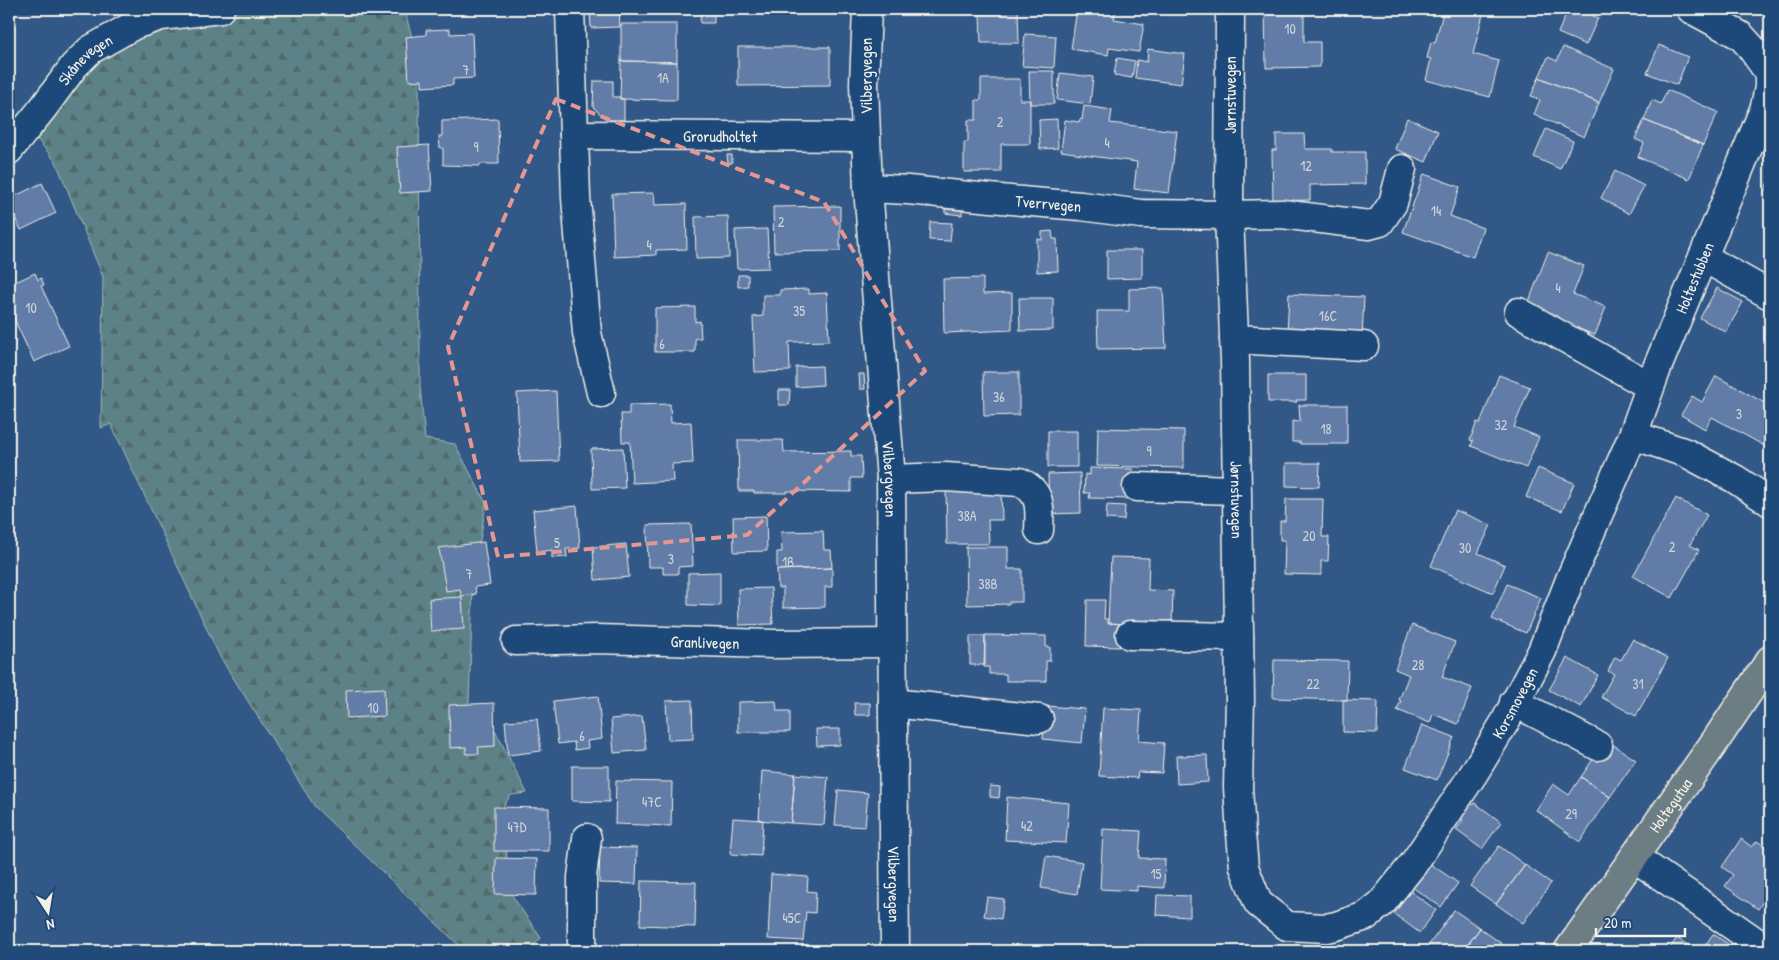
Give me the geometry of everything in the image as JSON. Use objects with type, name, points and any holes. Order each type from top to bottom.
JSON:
[{"type":"main road","name":"Holtegutua","points":[[1568,951],[1770,660]]},
{"type":"street","name":"Skånevegen","points":[[9,150],[74,66],[90,50],[134,25],[161,16],[220,9]]},
{"type":"street","points":[[570,9],[576,198],[587,333],[601,392]]},
{"type":"street","name":"Vilbergvegen","points":[[867,9],[864,84],[868,188],[891,479],[895,951]]},
{"type":"street","name":"Jørnstuvegen","points":[[1230,9],[1229,215],[1234,339],[1240,699],[1238,787],[1244,867],[1258,903],[1287,926],[1326,928],[1336,926]]},
{"type":"street","name":"Holtestubben","points":[[1632,435],[1650,386],[1765,107],[1769,87],[1769,75],[1765,67],[1741,36],[1691,9]]},
{"type":"street","name":"Grorudholtet","points":[[574,135],[866,137]]},
{"type":"street","name":"Tverrvegen","points":[[868,188],[1081,206],[1141,214],[1282,214],[1369,225],[1380,222],[1393,203],[1402,169]]},
{"type":"street","points":[[1703,257],[1770,295]]},
{"type":"street","points":[[1520,312],[1650,386]]},
{"type":"street","points":[[1234,339],[1364,346]]},
{"type":"street","points":[[1632,435],[1686,453],[1734,479],[1770,502]]},
{"type":"street","name":"Korsmovegen","points":[[1336,926],[1366,916],[1382,903],[1414,863],[1474,772],[1542,651],[1571,577],[1632,435]]},
{"type":"street","points":[[891,479],[946,477],[1020,482],[1028,486],[1036,494],[1039,530]]},
{"type":"street","points":[[1137,487],[1236,490]]},
{"type":"street","points":[[1130,635],[1239,637]]},
{"type":"street","name":"Granlivegen","points":[[516,641],[598,639],[773,644],[892,643]]},
{"type":"street","points":[[1514,702],[1598,746]]},
{"type":"street","points":[[893,703],[1039,719]]},
{"type":"street","points":[[582,951],[582,877],[587,838]]},
{"type":"street","points":[[1634,857],[1759,944]]},
{"type":"highlighted area","points":[[556,99],[824,202],[925,371],[747,535],[498,557],[448,347]]},
{"type":"green space","points":[[232,9],[404,9],[419,62],[420,387],[425,439],[455,444],[486,503],[473,585],[468,730],[495,730],[527,793],[511,795],[504,805],[508,881],[511,894],[541,938],[528,951],[465,951],[315,807],[220,657],[111,424],[101,428],[103,277],[56,162],[28,128],[129,25]]},
{"type":"building","points":[[590,9],[619,9],[620,27],[591,28]]},
{"type":"building","points":[[701,9],[714,9],[714,23],[700,23]]},
{"type":"building","points":[[968,9],[1018,9],[1019,43],[981,43],[980,14],[968,14]]},
{"type":"building","points":[[1077,9],[1116,9],[1114,19],[1144,24],[1139,52],[1109,48],[1108,55],[1071,49]]},
{"type":"building","points":[[1265,9],[1321,9],[1304,10],[1304,42],[1320,42],[1320,67],[1266,68]]},
{"type":"building","points":[[1444,9],[1484,10],[1473,54],[1499,61],[1490,97],[1426,80],[1431,59],[1427,58],[1431,42],[1435,43]]},
{"type":"building","points":[[1568,9],[1577,9],[1598,18],[1586,45],[1558,33]]},
{"type":"building","points":[[621,24],[677,24],[677,62],[621,61]]},
{"type":"building","points":[[450,29],[450,34],[472,33],[474,78],[453,79],[453,85],[422,87],[422,80],[409,81],[406,37],[426,35],[426,30]]},
{"type":"building","points":[[1025,34],[1056,36],[1054,68],[1022,66]]},
{"type":"building","points":[[1659,45],[1688,57],[1677,85],[1647,73]]},
{"type":"building","points":[[738,47],[830,47],[830,85],[738,86]]},
{"type":"building","points":[[1563,47],[1614,69],[1599,103],[1539,77],[1548,57],[1557,61]]},
{"type":"building","points":[[1148,49],[1185,54],[1181,84],[1135,78],[1137,60],[1147,62]]},
{"type":"building","points":[[1117,58],[1135,61],[1132,78],[1114,75]]},
{"type":"building","points":[[621,61],[677,62],[677,100],[620,99]]},
{"type":"building","points":[[1029,71],[1054,71],[1054,104],[1030,104]]},
{"type":"building","points":[[1060,73],[1093,77],[1090,104],[1057,100]]},
{"type":"building","points":[[1539,77],[1599,103],[1584,137],[1534,114],[1540,100],[1531,96]]},
{"type":"building","points":[[981,79],[1020,79],[1020,100],[1030,100],[1030,144],[1001,144],[1001,172],[964,172],[964,142],[968,142],[968,120],[976,120],[976,100],[981,100]]},
{"type":"building","points":[[594,81],[613,81],[613,97],[624,99],[624,120],[607,120],[593,107]]},
{"type":"building","points":[[1667,90],[1718,112],[1703,145],[1644,120],[1652,100],[1661,104]]},
{"type":"building","points":[[1084,106],[1112,110],[1110,123],[1177,131],[1169,193],[1134,189],[1137,162],[1061,151],[1065,120],[1079,122],[1080,119],[1082,120]]},
{"type":"building","points":[[1407,118],[1438,131],[1426,162],[1395,149]]},
{"type":"building","points":[[498,119],[499,164],[480,164],[480,166],[443,165],[443,148],[440,148],[439,136],[442,136],[442,121]]},
{"type":"building","points":[[1057,119],[1058,148],[1040,149],[1039,120]]},
{"type":"building","points":[[1644,120],[1703,145],[1689,179],[1638,157],[1644,143],[1635,139]]},
{"type":"building","points":[[1546,129],[1573,141],[1560,169],[1534,157]]},
{"type":"building","points":[[1276,134],[1304,134],[1305,149],[1332,149],[1332,152],[1365,152],[1365,184],[1310,185],[1310,200],[1273,201],[1272,150],[1276,150]]},
{"type":"building","points":[[429,145],[432,191],[400,193],[397,147]]},
{"type":"building","points":[[727,155],[732,155],[732,163],[728,163]]},
{"type":"building","points":[[1615,171],[1644,186],[1629,214],[1601,198]]},
{"type":"building","points":[[1424,174],[1460,187],[1450,216],[1483,228],[1473,257],[1403,232]]},
{"type":"building","points":[[1770,176],[1770,193],[1765,190]]},
{"type":"building","points":[[42,183],[56,213],[21,230],[9,206],[9,199]]},
{"type":"building","points":[[654,193],[655,205],[686,204],[687,249],[656,250],[656,255],[614,257],[612,194]]},
{"type":"building","points":[[840,206],[840,251],[774,252],[773,207]]},
{"type":"building","points":[[945,209],[962,210],[962,215],[945,213]]},
{"type":"building","points":[[728,216],[729,258],[696,259],[695,217]]},
{"type":"building","points":[[930,222],[952,223],[950,241],[929,240]]},
{"type":"building","points":[[767,229],[769,268],[737,269],[735,230]]},
{"type":"building","points":[[1052,231],[1053,239],[1057,239],[1058,271],[1037,272],[1037,239],[1042,240],[1042,232]]},
{"type":"building","points":[[1107,250],[1142,250],[1142,278],[1107,279]]},
{"type":"building","points":[[1548,252],[1584,266],[1573,294],[1606,307],[1595,335],[1526,309]]},
{"type":"building","points":[[35,273],[38,280],[41,278],[44,285],[41,286],[69,346],[34,362],[9,308],[9,285]]},
{"type":"building","points":[[738,275],[748,275],[748,286],[738,287]]},
{"type":"building","points":[[983,278],[983,294],[1012,293],[1012,330],[944,333],[943,279]]},
{"type":"building","points":[[1163,288],[1166,348],[1098,349],[1097,311],[1129,311],[1129,289]]},
{"type":"building","points":[[1717,288],[1743,302],[1726,332],[1700,318]]},
{"type":"building","points":[[809,289],[809,294],[827,293],[829,341],[789,342],[790,371],[755,372],[753,317],[763,316],[763,295],[780,295],[780,290]]},
{"type":"building","points":[[1289,294],[1364,297],[1362,337],[1287,334]]},
{"type":"building","points":[[1019,298],[1053,298],[1053,330],[1020,331]]},
{"type":"building","points":[[695,307],[695,322],[700,321],[701,338],[695,338],[695,352],[655,352],[655,308]]},
{"type":"building","points":[[822,366],[823,385],[796,387],[796,367]]},
{"type":"building","points":[[983,372],[1019,372],[1019,415],[984,416]]},
{"type":"building","points":[[859,374],[864,374],[865,389],[860,389]]},
{"type":"building","points":[[1268,375],[1306,375],[1306,400],[1296,400],[1297,402],[1268,402]]},
{"type":"building","points":[[1499,375],[1530,387],[1514,427],[1539,437],[1526,468],[1471,446],[1473,441],[1470,440],[1477,422],[1480,423]]},
{"type":"building","points":[[1716,376],[1770,406],[1770,449],[1712,417],[1705,429],[1681,415],[1692,396],[1702,402]]},
{"type":"building","points":[[779,390],[790,390],[789,405],[779,405]]},
{"type":"building","points":[[556,391],[559,461],[520,462],[517,393]]},
{"type":"building","points":[[670,404],[671,423],[691,422],[693,463],[672,464],[673,481],[632,483],[630,442],[622,442],[621,414],[629,414],[629,405]]},
{"type":"building","points":[[1299,405],[1347,405],[1347,444],[1300,444],[1300,442],[1292,442],[1292,421],[1300,422]]},
{"type":"building","points":[[1098,428],[1184,430],[1184,468],[1097,466]]},
{"type":"building","points":[[1048,431],[1077,431],[1077,467],[1048,467]]},
{"type":"building","points":[[738,440],[783,440],[784,452],[851,451],[851,456],[861,456],[862,478],[851,478],[851,492],[787,491],[787,493],[754,493],[754,491],[739,491]]},
{"type":"building","points":[[623,448],[625,488],[592,489],[591,449]]},
{"type":"building","points":[[1286,463],[1320,463],[1319,487],[1286,486]]},
{"type":"building","points":[[1090,468],[1133,469],[1133,499],[1089,498],[1090,493],[1084,493],[1085,474],[1090,475]]},
{"type":"building","points":[[1538,468],[1574,483],[1562,511],[1526,497]]},
{"type":"building","points":[[1080,473],[1081,513],[1049,514],[1048,474]]},
{"type":"building","points":[[946,486],[1001,487],[1002,520],[988,520],[989,544],[947,544]]},
{"type":"building","points":[[1676,498],[1707,515],[1690,545],[1699,550],[1672,598],[1633,576]]},
{"type":"building","points":[[1286,499],[1323,499],[1322,537],[1329,537],[1328,561],[1321,561],[1321,575],[1284,574],[1285,540],[1280,540],[1280,521],[1285,521]]},
{"type":"building","points":[[1107,505],[1125,506],[1124,520],[1106,519]]},
{"type":"building","points":[[577,506],[580,548],[566,549],[567,557],[552,558],[552,550],[537,552],[533,510]]},
{"type":"building","points":[[1455,510],[1491,525],[1478,553],[1505,565],[1493,593],[1431,566]]},
{"type":"building","points":[[766,516],[767,551],[734,552],[733,517]]},
{"type":"building","points":[[691,524],[693,566],[678,567],[678,574],[663,574],[663,567],[648,567],[647,525]]},
{"type":"building","points":[[823,531],[824,550],[831,550],[832,568],[777,570],[777,552],[782,552],[781,532]]},
{"type":"building","points":[[484,542],[490,585],[475,587],[476,594],[461,596],[460,589],[446,591],[439,548]]},
{"type":"building","points":[[626,544],[629,577],[595,580],[593,547]]},
{"type":"building","points":[[966,547],[1008,547],[1008,569],[1022,569],[1022,602],[967,605]]},
{"type":"building","points":[[1111,557],[1149,558],[1148,590],[1173,591],[1172,621],[1147,620],[1147,625],[1108,623]]},
{"type":"building","points":[[832,568],[832,587],[825,587],[825,607],[783,608],[783,588],[778,588],[777,570]]},
{"type":"building","points":[[720,572],[720,606],[688,605],[688,573]]},
{"type":"building","points":[[1507,584],[1541,598],[1526,633],[1492,619]]},
{"type":"building","points":[[771,588],[773,624],[739,625],[738,589]]},
{"type":"building","points":[[462,597],[464,629],[431,631],[429,599]]},
{"type":"building","points":[[1087,600],[1105,600],[1104,619],[1108,619],[1108,623],[1121,624],[1120,647],[1086,646]]},
{"type":"building","points":[[1412,625],[1455,642],[1442,677],[1472,688],[1458,724],[1433,714],[1430,723],[1397,710],[1409,675],[1395,669]]},
{"type":"building","points":[[985,635],[1046,636],[1046,647],[1050,647],[1050,661],[1046,661],[1046,681],[1006,681],[1006,674],[989,674],[989,667],[984,667]]},
{"type":"building","points":[[970,636],[985,636],[985,665],[970,665]]},
{"type":"building","points":[[1633,639],[1668,658],[1636,716],[1601,697],[1614,674],[1608,671],[1615,657],[1621,660]]},
{"type":"building","points":[[1567,658],[1598,675],[1581,707],[1549,690]]},
{"type":"building","points":[[1274,660],[1348,661],[1347,700],[1273,698]]},
{"type":"building","points":[[384,688],[385,716],[347,718],[346,690]]},
{"type":"building","points":[[598,696],[602,739],[587,741],[588,748],[575,750],[574,742],[558,744],[553,701]]},
{"type":"building","points":[[692,700],[693,739],[668,740],[666,701]]},
{"type":"building","points":[[1343,700],[1378,701],[1377,733],[1343,732]]},
{"type":"building","points":[[776,701],[777,711],[790,711],[790,732],[738,732],[738,702]]},
{"type":"building","points":[[494,703],[495,746],[478,747],[479,754],[466,754],[466,747],[450,748],[449,705]]},
{"type":"building","points":[[854,703],[870,703],[870,715],[855,715]]},
{"type":"building","points":[[1046,706],[1085,709],[1082,743],[1043,739]]},
{"type":"building","points":[[1103,708],[1141,710],[1139,741],[1164,743],[1162,773],[1138,772],[1137,778],[1099,776]]},
{"type":"building","points":[[642,716],[646,750],[614,753],[611,719]]},
{"type":"building","points":[[537,719],[541,751],[508,755],[505,721]]},
{"type":"building","points":[[1422,725],[1454,737],[1437,780],[1405,768]]},
{"type":"building","points":[[816,729],[840,729],[840,745],[817,746]]},
{"type":"building","points":[[1606,740],[1636,760],[1610,797],[1581,777]]},
{"type":"building","points":[[1207,755],[1208,782],[1177,784],[1176,756]]},
{"type":"building","points":[[572,766],[609,766],[609,802],[572,801]]},
{"type":"building","points":[[762,771],[795,774],[791,823],[759,820]]},
{"type":"building","points":[[795,774],[828,777],[824,825],[791,823]]},
{"type":"building","points":[[1581,777],[1610,797],[1580,842],[1536,810],[1553,784],[1569,795]]},
{"type":"building","points":[[616,781],[672,782],[671,826],[615,824]]},
{"type":"building","points":[[990,786],[1000,787],[999,798],[990,797]]},
{"type":"building","points":[[838,790],[868,793],[865,827],[835,825]]},
{"type":"building","points":[[1007,797],[1069,803],[1066,843],[1005,840]]},
{"type":"building","points":[[1470,802],[1474,805],[1475,803],[1501,822],[1482,849],[1456,830],[1463,820],[1459,817]]},
{"type":"building","points":[[494,807],[549,808],[549,851],[494,851]]},
{"type":"building","points":[[733,818],[763,820],[761,856],[730,854]]},
{"type":"building","points":[[1103,829],[1141,831],[1139,858],[1165,859],[1164,888],[1137,886],[1137,891],[1100,889]]},
{"type":"building","points":[[1741,839],[1752,847],[1757,841],[1770,850],[1770,891],[1758,909],[1725,886],[1733,875],[1722,867]]},
{"type":"building","points":[[1499,846],[1525,865],[1496,904],[1470,886]]},
{"type":"building","points":[[600,847],[637,848],[636,884],[599,883]]},
{"type":"building","points":[[1046,856],[1082,862],[1077,894],[1041,888]]},
{"type":"building","points":[[496,858],[537,859],[536,895],[495,894]]},
{"type":"building","points":[[1429,863],[1458,883],[1441,907],[1412,887]]},
{"type":"building","points":[[1525,865],[1551,883],[1523,923],[1496,904]]},
{"type":"building","points":[[771,874],[808,877],[807,891],[816,892],[815,913],[806,912],[803,941],[768,939]]},
{"type":"building","points":[[641,881],[696,882],[695,927],[640,925]]},
{"type":"building","points":[[1407,891],[1410,891],[1436,910],[1420,933],[1394,914],[1402,903],[1399,901]]},
{"type":"building","points":[[1157,895],[1190,896],[1190,917],[1156,915]]},
{"type":"building","points":[[987,897],[1004,899],[1001,919],[984,916]]},
{"type":"building","points":[[1454,910],[1480,928],[1463,951],[1429,951],[1426,949]]},
{"type":"building","points":[[1480,928],[1506,947],[1503,951],[1463,951]]},
{"type":"building","points":[[1713,934],[1737,950],[1701,951]]},
{"type":"building","points":[[1677,938],[1697,951],[1668,951]]}]
